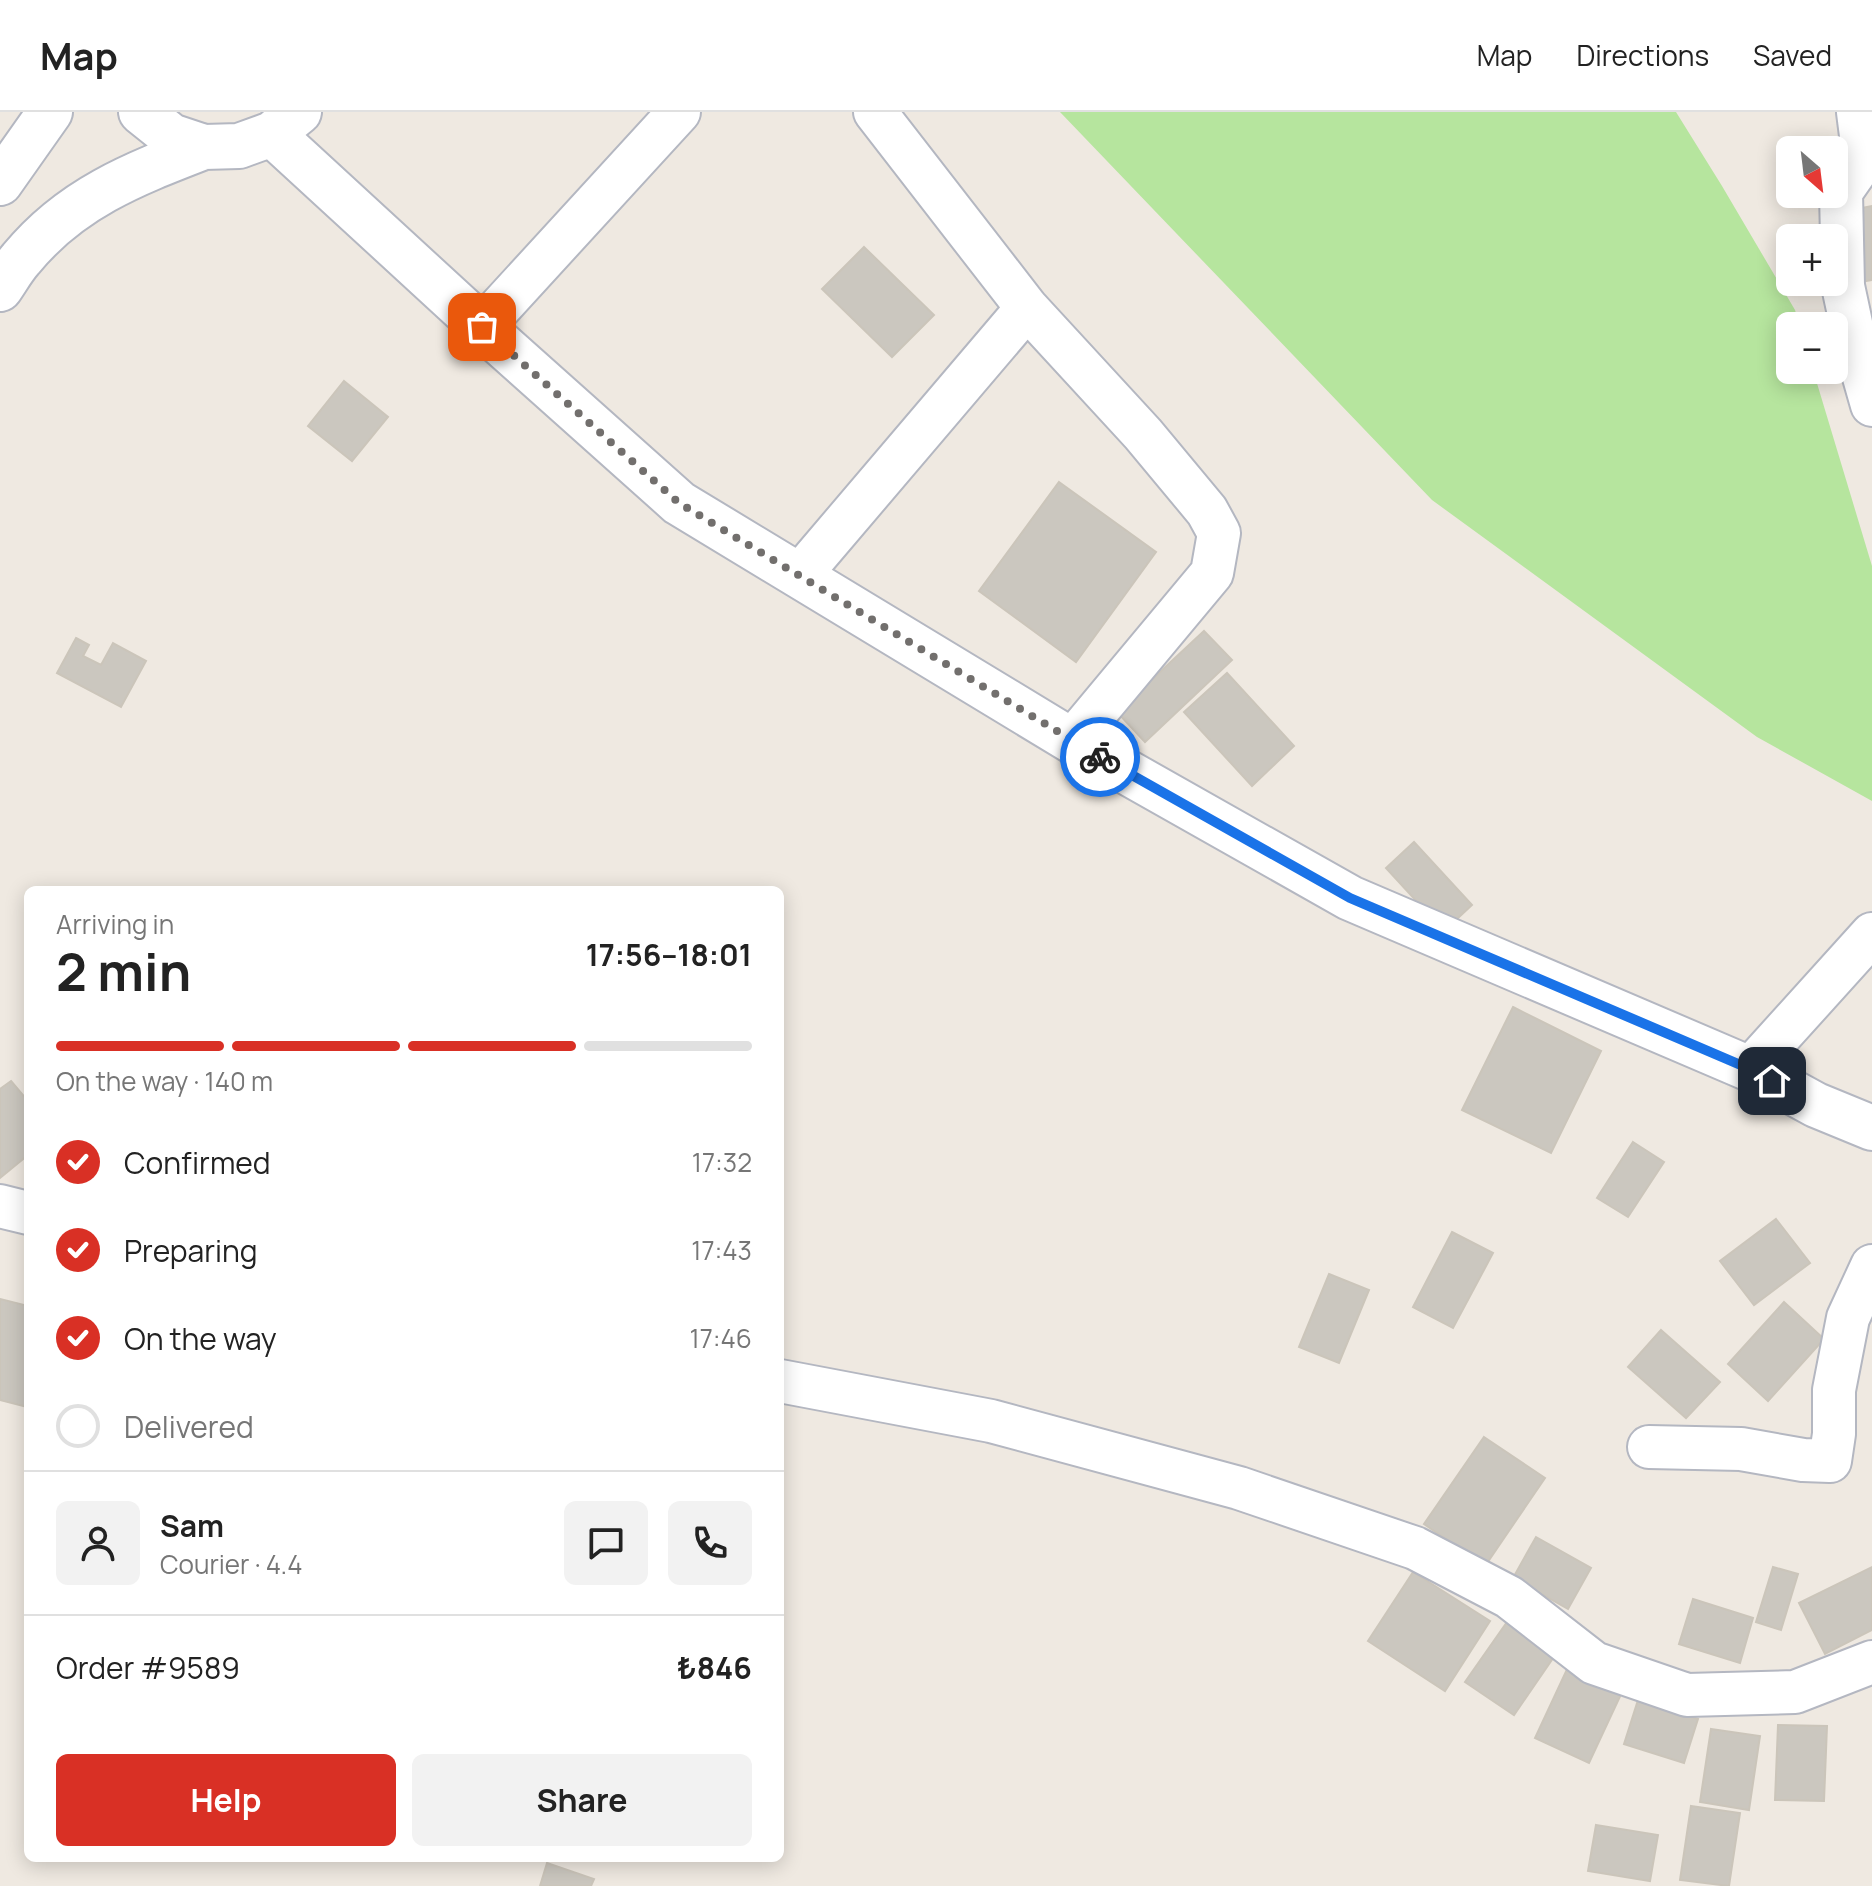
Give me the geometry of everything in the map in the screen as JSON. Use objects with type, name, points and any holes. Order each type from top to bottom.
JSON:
[{"type":"street","points":[[0,183],[50,112]]},
{"type":"street","points":[[141,112],[171,136],[204,147]]},
{"type":"street","points":[[482,327],[679,112]]},
{"type":"street","points":[[875,112],[1027,308],[1143,434],[1207,511],[1219,533],[1212,573],[1072,741]]},
{"type":"street","points":[[1858,112],[1868,158],[1841,192],[1843,286],[1872,405]]},
{"type":"street","points":[[0,289],[21,259],[53,225],[87,199],[135,173],[204,147],[239,146],[285,123],[482,327],[679,503],[1072,741],[1350,898],[1750,1069],[1816,1105],[1872,1128]]},
{"type":"street","points":[[799,576],[1027,308]]},
{"type":"street","points":[[1750,1069],[1872,934]]},
{"type":"street","points":[[0,1206],[24,1212]]},
{"type":"street","points":[[1649,1447],[1741,1449],[1803,1460],[1830,1461],[1834,1434],[1834,1390],[1848,1318],[1872,1266]]},
{"type":"street","points":[[784,1382],[991,1421],[1239,1488],[1415,1548],[1509,1597],[1594,1663],[1687,1695],[1795,1692],[1872,1662]]},
{"type":"green space","points":[[1060,112],[1676,112],[1776,278],[1776,296],[1787,296],[1795,310],[1776,312],[1776,384],[1817,384],[1872,566],[1872,801],[1757,737],[1432,500]]},
{"type":"building","points":[[1872,206],[1872,280],[1860,282],[1846,211]]},
{"type":"building","points":[[864,247],[934,315],[892,357],[822,289]]},
{"type":"building","points":[[344,381],[388,417],[352,461],[308,426]]},
{"type":"building","points":[[1059,482],[1156,552],[1076,662],[979,591]]},
{"type":"building","points":[[1204,631],[1232,660],[1145,742],[1117,712]]},
{"type":"building","points":[[76,638],[89,645],[83,656],[101,665],[113,643],[146,661],[121,707],[57,673]]},
{"type":"building","points":[[1227,673],[1294,746],[1252,786],[1184,712]]},
{"type":"building","points":[[1414,842],[1472,905],[1444,931],[1386,868]]},
{"type":"building","points":[[1513,1007],[1601,1051],[1551,1153],[1462,1110]]},
{"type":"building","points":[[11,1081],[24,1096],[24,1158],[0,1178],[0,1089]]},
{"type":"building","points":[[1633,1142],[1664,1162],[1628,1217],[1597,1198]]},
{"type":"building","points":[[1776,1219],[1810,1263],[1754,1305],[1720,1261]]},
{"type":"building","points":[[1452,1232],[1493,1253],[1453,1328],[1413,1307]]},
{"type":"building","points":[[1329,1274],[1369,1290],[1339,1363],[1299,1347]]},
{"type":"building","points":[[0,1299],[24,1305],[24,1406],[0,1400]]},
{"type":"building","points":[[1784,1302],[1824,1339],[1768,1401],[1728,1364]]},
{"type":"building","points":[[1661,1330],[1720,1382],[1686,1418],[1628,1367]]},
{"type":"building","points":[[1484,1437],[1545,1478],[1485,1566],[1424,1524]]},
{"type":"building","points":[[1536,1537],[1591,1568],[1568,1609],[1513,1578]]},
{"type":"building","points":[[1773,1567],[1798,1574],[1781,1630],[1756,1622]]},
{"type":"building","points":[[1872,1567],[1872,1630],[1825,1654],[1799,1603]]},
{"type":"building","points":[[1413,1572],[1490,1621],[1445,1691],[1368,1641]]},
{"type":"building","points":[[1693,1599],[1753,1618],[1740,1663],[1679,1644]]},
{"type":"building","points":[[1512,1615],[1560,1648],[1514,1715],[1465,1682]]},
{"type":"building","points":[[1569,1665],[1623,1690],[1589,1763],[1535,1738]]},
{"type":"building","points":[[1638,1700],[1698,1719],[1684,1763],[1624,1744]]},
{"type":"building","points":[[1778,1725],[1827,1726],[1824,1801],[1775,1800]]},
{"type":"building","points":[[1711,1729],[1760,1736],[1749,1810],[1700,1802]]},
{"type":"building","points":[[1691,1806],[1740,1813],[1729,1886],[1680,1880]]},
{"type":"building","points":[[1596,1825],[1658,1835],[1650,1881],[1588,1871]]},
{"type":"building","points":[[547,1863],[594,1879],[591,1886],[540,1886]]},
{"type":"way so far","points":[[482,327],[679,503],[1100,757]]},
{"type":"route","points":[[1100,757],[1350,898],[1772,1081]]}]
